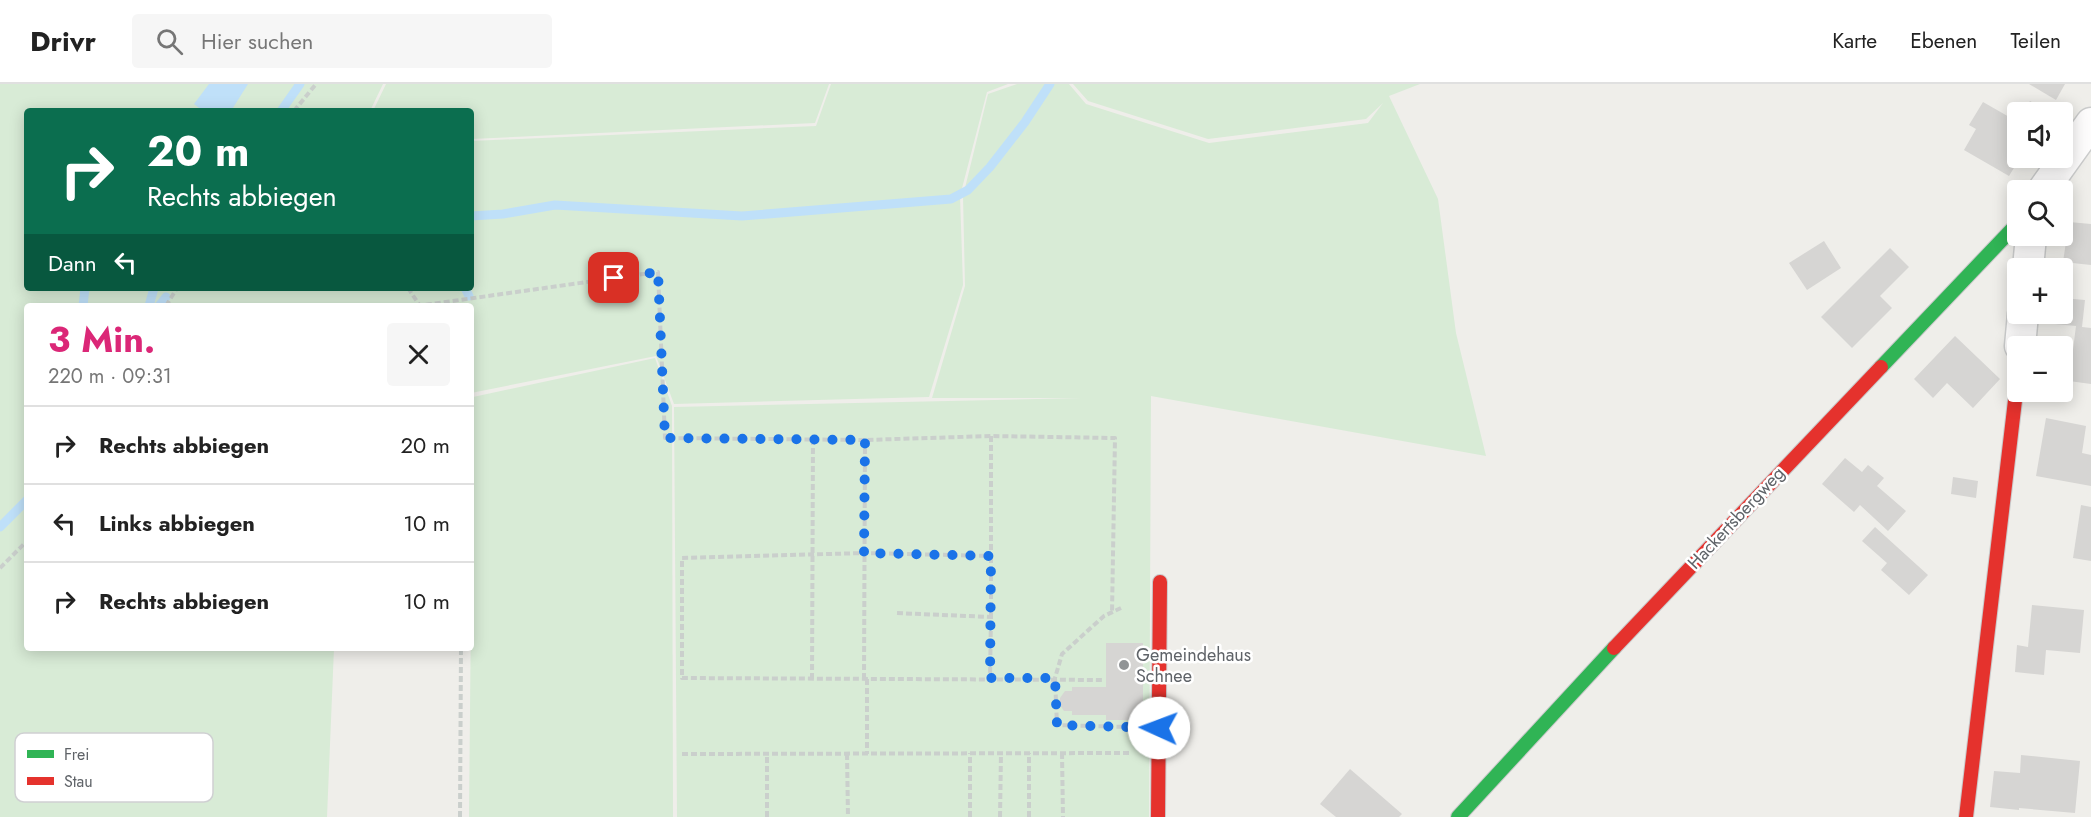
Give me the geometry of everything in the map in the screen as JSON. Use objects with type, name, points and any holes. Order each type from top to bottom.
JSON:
[{"type":"street","points":[[2050,180],[2091,123]]},
{"type":"street","name":"Hackertsbergweg","points":[[1458,817],[1558,706],[2007,235]]},
{"type":"street","points":[[1967,815],[2015,402]]},
{"type":"street","points":[[1158,817],[1160,582]]},
{"type":"path","points":[[296,108],[316,84]]},
{"type":"path","points":[[439,303],[658,272],[665,438],[865,440],[991,436],[1114,438],[1112,613]]},
{"type":"path","points":[[990,678],[991,436]]},
{"type":"path","points":[[812,679],[813,439]]},
{"type":"path","points":[[865,440],[867,754]]},
{"type":"path","points":[[0,568],[24,544]]},
{"type":"path","points":[[991,556],[864,553],[682,558],[682,678],[1103,680]]},
{"type":"path","points":[[1121,608],[1104,616],[1062,654],[1055,678],[1057,725],[1159,728]]},
{"type":"path","points":[[897,613],[991,617]]},
{"type":"path","points":[[460,651],[460,817]]},
{"type":"path","points":[[970,753],[970,817]]},
{"type":"path","points":[[1000,817],[1001,753]]},
{"type":"path","points":[[1029,753],[1029,817]]},
{"type":"path","points":[[1062,753],[1063,817]]},
{"type":"path","points":[[682,754],[1159,753]]},
{"type":"path","points":[[767,754],[767,817]]},
{"type":"path","points":[[847,754],[848,817]]},
{"type":"green space","points":[[0,84],[383,84],[371,108],[24,108],[24,291],[474,291],[474,141],[816,126],[831,84],[1008,84],[987,92],[960,196],[963,285],[929,397],[674,404],[656,356],[474,392],[474,303],[24,303],[24,651],[334,651],[327,817],[0,817]]},
{"type":"green space","points":[[386,84],[829,84],[815,123],[474,139],[474,108],[374,108]]},
{"type":"green space","points":[[1017,84],[1069,84],[1086,104],[1209,143],[1368,123],[1383,103],[1366,119],[1208,139],[1088,101],[1073,84],[1420,84],[1389,96],[1438,199],[1456,333],[1486,456],[1151,396],[1149,817],[677,817],[674,407],[1081,398],[932,398],[965,286],[963,196],[988,94]]},
{"type":"green space","points":[[655,358],[672,406],[673,817],[469,817],[471,651],[474,651],[474,397]]},
{"type":"water","points":[[209,84],[248,84],[233,108],[199,108],[194,104]]},
{"type":"building","points":[[2029,84],[2065,84],[2056,100]]},
{"type":"building","points":[[1983,102],[2007,116],[2007,168],[2014,168],[2009,176],[1964,150],[1976,129],[1969,125]]},
{"type":"building","points":[[2073,222],[2091,224],[2091,265],[2073,263],[2073,258],[2064,258],[2065,246],[2073,246]]},
{"type":"building","points":[[1824,241],[1841,268],[1807,290],[1789,263]]},
{"type":"building","points":[[1890,248],[1909,267],[1880,296],[1892,308],[1852,348],[1821,317]]},
{"type":"building","points":[[2073,299],[2085,300],[2082,327],[2091,328],[2091,384],[2073,382],[2076,326],[2055,324],[2073,324]]},
{"type":"building","points":[[1955,336],[2000,379],[1973,408],[1947,383],[1933,398],[1914,379]]},
{"type":"building","points":[[2046,418],[2086,426],[2082,453],[2091,455],[2091,486],[2036,476]]},
{"type":"building","points":[[1845,458],[1862,472],[1868,465],[1884,478],[1877,486],[1906,511],[1888,531],[1860,505],[1854,512],[1822,484]]},
{"type":"building","points":[[1953,477],[1978,481],[1976,498],[1951,494]]},
{"type":"building","points":[[2081,505],[2091,507],[2091,561],[2073,558]]},
{"type":"building","points":[[1875,527],[1928,575],[1909,595],[1881,570],[1887,563],[1862,541]]},
{"type":"building","points":[[2032,605],[2084,610],[2080,653],[2046,650],[2044,675],[2015,672],[2017,645],[2028,647]]},
{"type":"building","name":"Gemeindehaus Schnee","points":[[1106,643],[1143,643],[1143,720],[1106,720],[1106,715],[1072,715],[1072,711],[1064,711],[1060,705],[1060,698],[1065,691],[1072,691],[1072,687],[1106,687]]},
{"type":"building","points":[[2021,755],[2080,761],[2075,813],[1990,807],[1994,771],[2020,773]]},
{"type":"building","points":[[1350,769],[1402,814],[1399,817],[1336,817],[1320,804]]},
{"type":"waterway","points":[[283,108],[300,84]]},
{"type":"waterway","points":[[474,216],[503,214],[555,205],[742,216],[951,199],[968,190],[990,167],[1025,122],[1050,84]]},
{"type":"waterway","points":[[83,303],[85,291]]},
{"type":"waterway","points":[[150,303],[153,291]]},
{"type":"waterway","points":[[466,291],[469,296]]},
{"type":"waterway","points":[[161,303],[166,297]]},
{"type":"waterway","points":[[0,527],[24,503]]},
{"type":"traffic: fast","points":[[1881,367],[2007,235]]},
{"type":"traffic: fast","points":[[1458,817],[1614,648]]},
{"type":"traffic: jam","points":[[1614,648],[1881,367]]},
{"type":"traffic: jam","points":[[1966,817],[2015,402]]},
{"type":"traffic: jam","points":[[1158,817],[1160,582]]},
{"type":"place","name":"Gemeindehaus Schnee","points":[[1124,665]]},
{"type":"route","points":[[614,278],[658,272],[665,438],[865,440],[864,553],[991,556],[990,678],[1055,678],[1057,725],[1159,728]]}]
